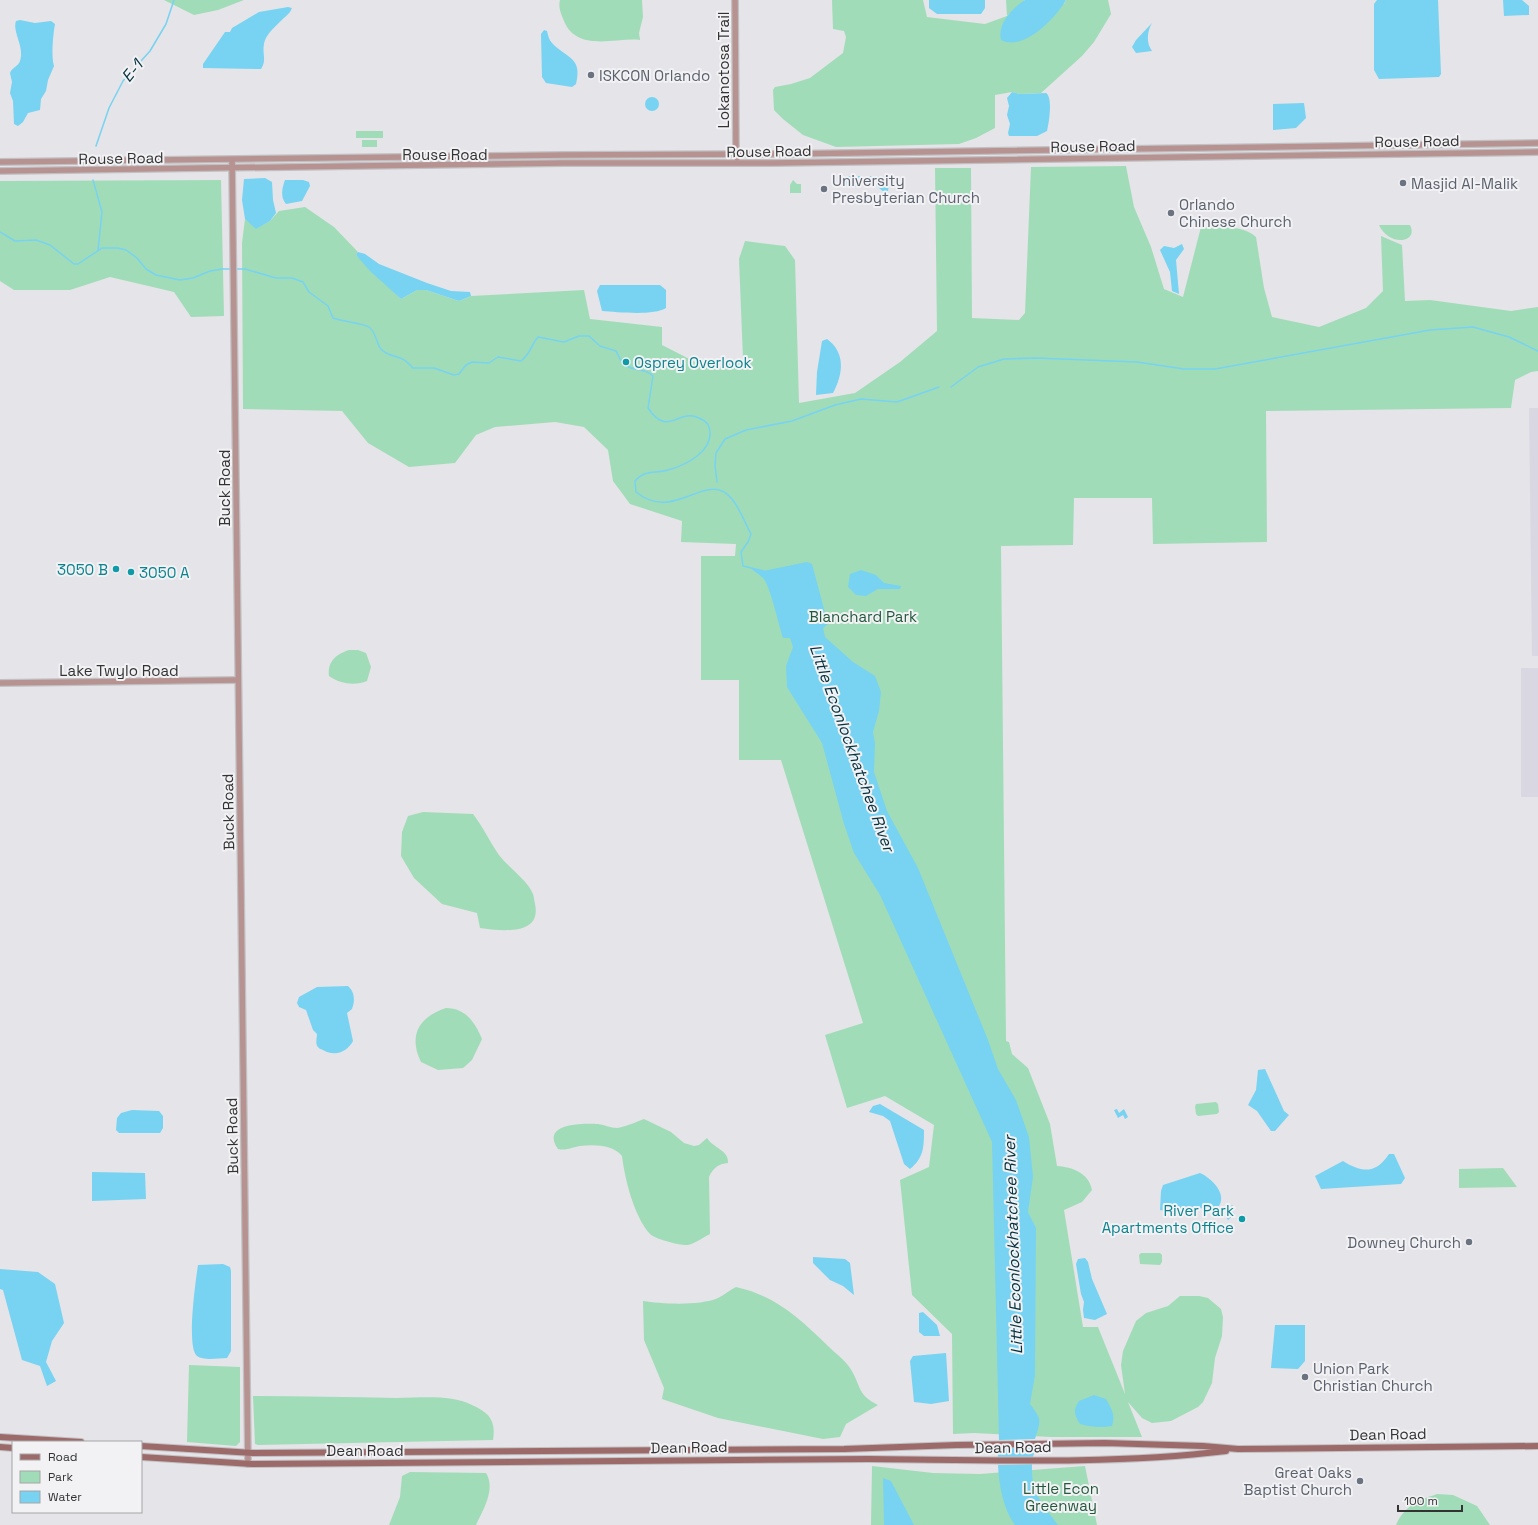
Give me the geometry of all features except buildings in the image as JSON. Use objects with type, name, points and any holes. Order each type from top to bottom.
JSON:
[{"type":"main road","points":[[0,1436],[68,1441]]},
{"type":"main road","name":"Dean Road","points":[[142,1446],[248,1453],[807,1449],[987,1444],[1143,1444],[1238,1449],[1538,1446]]},
{"type":"main road","points":[[0,1447],[12,1448]]},
{"type":"main road","name":"Dean Road","points":[[142,1457],[248,1464],[869,1459],[987,1460],[1145,1457],[1204,1454],[1238,1449]]},
{"type":"street","name":"Lokanotosa Trail","points":[[735,0],[736,155]]},
{"type":"street","name":"Rouse Road","points":[[0,162],[557,155],[736,155],[1538,143]]},
{"type":"street","name":"Rouse Road","points":[[0,171],[1538,152]]},
{"type":"street","points":[[736,155],[741,163]]},
{"type":"street","name":"Buck Road","points":[[232,160],[248,1464]]},
{"type":"street","name":"Lake Twylo Road","points":[[0,682],[238,680]]},
{"type":"shaded area","points":[[1529,408],[1538,408],[1538,656],[1532,656]]},
{"type":"shaded area","points":[[1521,668],[1538,668],[1538,797],[1521,797]]},
{"type":"green space","points":[[164,0],[244,0],[218,10],[194,15]]},
{"type":"green space","points":[[560,0],[642,0],[643,17],[639,33],[640,40],[598,41],[578,37],[570,31],[564,21],[559,3]]},
{"type":"green space","points":[[832,0],[923,0],[927,17],[985,24],[1007,16],[1064,4],[1066,0],[1108,0],[1111,14],[1094,42],[1082,56],[1041,93],[1020,94],[1012,92],[995,95],[995,128],[976,138],[959,144],[836,147],[803,135],[783,119],[774,110],[773,90],[775,87],[810,78],[843,53],[846,37],[844,31],[833,29]]},
{"type":"green space","points":[[1006,0],[1025,0],[1007,16]]},
{"type":"green space","points":[[356,131],[383,131],[383,138],[356,138]]},
{"type":"green space","points":[[362,140],[377,140],[377,147],[362,147]]},
{"type":"green space","name":"Blanchard Park","points":[[1126,166],[1134,207],[1151,247],[1164,289],[1183,297],[1201,227],[1237,228],[1256,237],[1264,288],[1272,317],[1319,327],[1366,308],[1383,291],[1381,236],[1402,245],[1405,301],[1430,300],[1511,311],[1538,307],[1538,371],[1531,372],[1515,380],[1511,408],[1266,411],[1267,542],[1153,544],[1152,498],[1074,498],[1073,545],[1001,546],[1006,1041],[1009,1042],[1012,1054],[1028,1068],[1050,1124],[1057,1166],[1074,1170],[1084,1175],[1092,1190],[1082,1202],[1064,1210],[1083,1327],[1098,1327],[1125,1394],[1121,1365],[1123,1351],[1136,1321],[1146,1313],[1168,1306],[1180,1296],[1199,1296],[1208,1298],[1221,1309],[1223,1317],[1222,1336],[1215,1358],[1212,1383],[1203,1402],[1198,1407],[1171,1421],[1152,1423],[1142,1418],[1128,1402],[1142,1437],[1051,1437],[974,1433],[953,1434],[952,1334],[912,1295],[900,1180],[929,1167],[934,1125],[885,1096],[847,1108],[825,1035],[863,1023],[781,760],[739,760],[739,680],[701,680],[701,556],[735,556],[736,544],[681,542],[682,521],[630,504],[613,481],[608,450],[584,427],[555,422],[495,427],[476,435],[455,463],[409,467],[368,443],[342,411],[243,409],[242,243],[245,219],[257,228],[270,221],[279,211],[305,207],[334,227],[358,252],[356,255],[401,299],[417,290],[426,290],[459,301],[471,296],[584,290],[590,319],[662,327],[662,345],[711,370],[743,359],[739,259],[745,241],[785,246],[795,260],[799,403],[855,393],[900,362],[937,331],[935,168],[971,168],[972,318],[1019,320],[1025,313],[1031,167]]},
{"type":"green space","points":[[221,180],[224,316],[191,317],[174,292],[110,277],[70,290],[14,290],[0,281],[0,181]]},
{"type":"green space","points":[[793,180],[797,184],[801,184],[801,193],[790,193],[790,185]]},
{"type":"green space","points":[[1379,225],[1410,225],[1412,231],[1407,239],[1396,239],[1389,237]]},
{"type":"green space","points":[[349,650],[358,650],[366,653],[371,667],[367,681],[353,684],[338,681],[329,676],[329,667],[333,659]]},
{"type":"green space","points":[[423,812],[473,814],[499,855],[526,883],[532,892],[534,896],[536,914],[532,922],[518,929],[498,930],[480,928],[477,913],[442,904],[414,878],[401,856],[402,832],[408,816]]},
{"type":"green space","points":[[446,1008],[459,1010],[464,1013],[473,1022],[482,1039],[472,1060],[463,1068],[438,1070],[421,1062],[417,1052],[416,1035],[418,1028],[429,1016]]},
{"type":"green space","points":[[1216,1102],[1218,1104],[1219,1112],[1217,1114],[1198,1116],[1196,1114],[1196,1104]]},
{"type":"green space","points":[[644,1119],[671,1132],[684,1143],[694,1146],[699,1145],[707,1138],[726,1155],[728,1159],[728,1163],[721,1164],[716,1167],[709,1177],[710,1234],[696,1242],[685,1245],[668,1242],[650,1234],[639,1218],[635,1208],[625,1176],[622,1156],[618,1152],[609,1147],[597,1145],[580,1146],[564,1150],[558,1149],[554,1140],[555,1134],[559,1129],[566,1126],[598,1124],[617,1128],[627,1126]]},
{"type":"green space","points":[[1503,1168],[1517,1187],[1459,1188],[1459,1169]]},
{"type":"green space","points":[[1141,1253],[1160,1253],[1162,1255],[1162,1262],[1160,1265],[1140,1264],[1139,1255]]},
{"type":"green space","points":[[736,1287],[763,1296],[775,1302],[797,1317],[845,1362],[854,1374],[860,1389],[866,1397],[878,1405],[846,1424],[840,1437],[823,1439],[718,1418],[662,1399],[664,1388],[644,1340],[643,1301],[660,1303],[691,1303],[710,1301]]},
{"type":"green space","points":[[189,1365],[240,1367],[240,1442],[236,1446],[187,1442]]},
{"type":"green space","points":[[253,1396],[397,1398],[435,1397],[454,1399],[478,1408],[490,1418],[494,1428],[493,1440],[258,1445],[255,1444]]},
{"type":"green space","name":"Little Econ Greenway","points":[[872,1466],[933,1473],[980,1474],[1085,1466],[1097,1525],[871,1525]]},
{"type":"green space","points":[[410,1472],[486,1473],[489,1479],[489,1493],[476,1525],[389,1525],[400,1497],[402,1476]]},
{"type":"green space","points":[[1437,1494],[1453,1495],[1477,1506],[1490,1525],[1396,1525],[1403,1513],[1412,1505]]},
{"type":"water","points":[[929,0],[985,0],[985,8],[981,14],[937,14],[929,8]]},
{"type":"water","points":[[1025,0],[1066,0],[1055,16],[1047,24],[1029,37],[1019,41],[1010,42],[1001,40],[1000,34],[1003,22],[1015,7]]},
{"type":"water","points":[[1377,0],[1438,0],[1441,74],[1439,77],[1379,79],[1374,70],[1374,4]]},
{"type":"water","points":[[1503,0],[1522,0],[1529,6],[1529,15],[1504,16]]},
{"type":"water","points":[[288,7],[292,8],[290,12],[271,31],[265,40],[264,63],[261,69],[203,68],[203,64],[225,32],[230,32],[232,28],[259,12]]},
{"type":"water","points":[[20,20],[35,23],[51,21],[55,24],[52,51],[54,66],[48,80],[46,91],[41,99],[40,110],[28,113],[23,122],[18,126],[14,124],[13,101],[10,93],[12,82],[10,73],[12,69],[18,65],[21,56],[15,25],[16,21]]},
{"type":"water","points":[[1152,23],[1148,37],[1152,51],[1136,53],[1132,47],[1136,40]]},
{"type":"water","points":[[544,30],[547,31],[549,39],[552,43],[575,63],[578,75],[576,84],[572,87],[546,83],[542,77],[541,34]]},
{"type":"water","points":[[1012,92],[1020,94],[1046,93],[1048,95],[1050,105],[1047,131],[1037,136],[1009,136],[1008,133],[1010,124],[1007,115],[1009,106],[1007,98]]},
{"type":"water","points":[[649,97],[655,97],[659,101],[659,107],[655,111],[649,111],[645,107],[645,101]]},
{"type":"water","points":[[1304,103],[1306,118],[1296,128],[1273,130],[1273,104]]},
{"type":"water","points":[[845,176],[863,176],[864,180],[862,185],[852,188],[847,186],[844,182]]},
{"type":"water","points":[[870,176],[890,177],[888,191],[884,192],[869,180]]},
{"type":"water","points":[[265,178],[272,182],[273,200],[276,213],[270,221],[256,229],[245,219],[242,200],[244,179]]},
{"type":"water","points":[[285,180],[303,180],[309,182],[310,186],[302,201],[286,204],[282,192]]},
{"type":"water","points":[[1182,244],[1184,249],[1176,260],[1179,294],[1172,291],[1170,272],[1160,250],[1164,246],[1174,248]]},
{"type":"water","points":[[358,252],[365,254],[379,264],[427,283],[451,291],[470,292],[471,296],[459,301],[426,290],[417,290],[401,299],[370,271],[356,255]]},
{"type":"water","points":[[600,285],[660,285],[666,290],[666,308],[644,313],[602,311],[597,291]]},
{"type":"water","points":[[827,339],[833,345],[840,357],[841,371],[833,393],[816,395],[817,372],[822,341]]},
{"type":"water","points":[[807,562],[812,564],[828,624],[823,628],[825,637],[853,662],[875,676],[881,692],[879,711],[873,732],[875,743],[874,772],[887,811],[918,868],[988,1040],[998,1069],[1016,1100],[1029,1137],[1033,1177],[1028,1212],[1036,1228],[1035,1375],[1030,1404],[1037,1413],[1039,1420],[1035,1439],[999,1440],[992,1142],[880,895],[854,853],[844,824],[822,743],[787,687],[786,666],[793,647],[790,638],[783,638],[766,582],[750,568],[763,571]]},
{"type":"water","points":[[861,570],[876,575],[884,583],[901,586],[900,589],[878,589],[866,596],[856,595],[848,587],[850,574]]},
{"type":"water","points":[[348,986],[354,997],[352,1009],[347,1013],[353,1041],[344,1051],[336,1053],[327,1052],[317,1046],[317,1034],[313,1030],[306,1010],[299,1007],[297,1003],[299,997],[317,987]]},
{"type":"water","points":[[1265,1069],[1284,1111],[1289,1115],[1275,1131],[1271,1131],[1257,1111],[1248,1105],[1256,1090],[1258,1070]]},
{"type":"water","points":[[880,1104],[924,1130],[921,1156],[915,1165],[910,1169],[904,1164],[890,1121],[883,1116],[869,1112],[873,1106]]},
{"type":"water","points":[[1117,1109],[1119,1113],[1124,1109],[1128,1117],[1125,1119],[1123,1115],[1118,1118],[1114,1110]]},
{"type":"water","points":[[132,1110],[159,1111],[163,1116],[163,1128],[160,1133],[119,1133],[116,1130],[117,1118],[121,1113]]},
{"type":"water","points":[[1389,1154],[1394,1154],[1405,1178],[1401,1184],[1321,1189],[1315,1176],[1343,1161],[1356,1168],[1368,1170],[1379,1165]]},
{"type":"water","points":[[92,1172],[145,1173],[146,1199],[92,1201]]},
{"type":"water","points":[[1200,1173],[1209,1178],[1217,1186],[1221,1196],[1219,1206],[1172,1212],[1160,1210],[1161,1191],[1163,1185]]},
{"type":"water","points":[[1232,1205],[1234,1207],[1231,1210],[1235,1214],[1228,1220],[1226,1217],[1230,1214],[1225,1211]]},
{"type":"water","points":[[813,1257],[845,1259],[850,1263],[854,1295],[843,1286],[830,1280],[813,1263]]},
{"type":"water","points":[[1085,1258],[1088,1262],[1092,1279],[1107,1314],[1095,1320],[1084,1318],[1084,1302],[1081,1294],[1076,1264],[1078,1259]]},
{"type":"water","points":[[223,1264],[230,1267],[231,1271],[231,1351],[227,1358],[200,1358],[194,1350],[192,1340],[195,1284],[198,1265]]},
{"type":"water","points":[[0,1269],[38,1272],[55,1284],[64,1323],[52,1341],[46,1362],[56,1381],[47,1386],[40,1366],[22,1360],[3,1290],[0,1289]]},
{"type":"water","points":[[923,1312],[937,1325],[940,1336],[924,1336],[919,1332],[919,1313]]},
{"type":"water","points":[[1275,1325],[1305,1325],[1305,1361],[1298,1369],[1271,1368]]},
{"type":"water","points":[[946,1353],[949,1401],[931,1404],[914,1402],[910,1361],[913,1356]]},
{"type":"water","points":[[1094,1395],[1106,1399],[1113,1415],[1112,1426],[1092,1426],[1080,1424],[1078,1421],[1075,1415],[1077,1404],[1079,1401]]},
{"type":"water","points":[[998,1444],[1035,1444],[1032,1460],[998,1460]]},
{"type":"water","points":[[1032,1464],[1035,1490],[1042,1504],[1058,1525],[1015,1525],[1007,1512],[999,1481],[998,1465]]},
{"type":"water","points":[[883,1478],[891,1481],[914,1525],[884,1525]]},
{"type":"waterway","name":"E-1","points":[[96,146],[109,108],[123,81],[150,51],[166,24],[174,0]]},
{"type":"waterway","name":"E-1","points":[[93,180],[102,212],[98,251]]},
{"type":"waterway","name":"Little Econlockhatchee River","points":[[0,232],[15,241],[36,240],[50,245],[74,264],[78,264],[102,248],[118,248],[126,250],[137,258],[146,269],[156,275],[180,280],[193,278],[210,271],[222,269],[245,269],[276,278],[292,278],[303,282],[309,292],[328,306],[333,318],[369,327],[374,333],[382,351],[402,359],[413,368],[434,368],[454,375],[459,374],[466,365],[472,362],[489,363],[498,357],[521,361],[527,355],[538,337],[564,342],[579,336],[589,336],[600,346],[616,351],[626,366],[633,369],[646,371],[653,376],[648,408],[655,417],[661,421],[667,422],[685,416],[692,416],[704,420],[710,429],[710,438],[702,451],[690,461],[675,468],[650,472],[639,477],[635,481],[636,492],[650,500],[664,502],[677,500],[712,489],[722,491],[735,503],[751,534],[748,542],[741,552],[743,566],[764,571]]},
{"type":"waterway","points":[[951,387],[978,367],[1004,359],[1036,358],[1137,362],[1184,369],[1215,369],[1430,330],[1473,327],[1509,337],[1538,351]]},
{"type":"waterway","points":[[717,482],[715,465],[716,453],[725,439],[746,430],[792,421],[835,405],[861,399],[897,402],[939,387]]},
{"type":"place","name":"ISKCON Orlando","points":[[591,75]]},
{"type":"place","name":"Masjid Al-Malik","points":[[1403,183]]},
{"type":"place","name":"University Presbyterian Church","points":[[824,189]]},
{"type":"place","name":"Orlando Chinese Church","points":[[1171,213]]},
{"type":"place","name":"Osprey Overlook","points":[[626,362]]},
{"type":"place","name":"3050 B","points":[[116,569]]},
{"type":"place","name":"3050 A","points":[[131,572]]},
{"type":"place","name":"River Park Apartments Office","points":[[1242,1219]]},
{"type":"place","name":"Downey Church","points":[[1469,1242]]},
{"type":"place","name":"Union Park Christian Church","points":[[1305,1377]]},
{"type":"place","name":"Great Oaks Baptist Church","points":[[1360,1481]]}]
